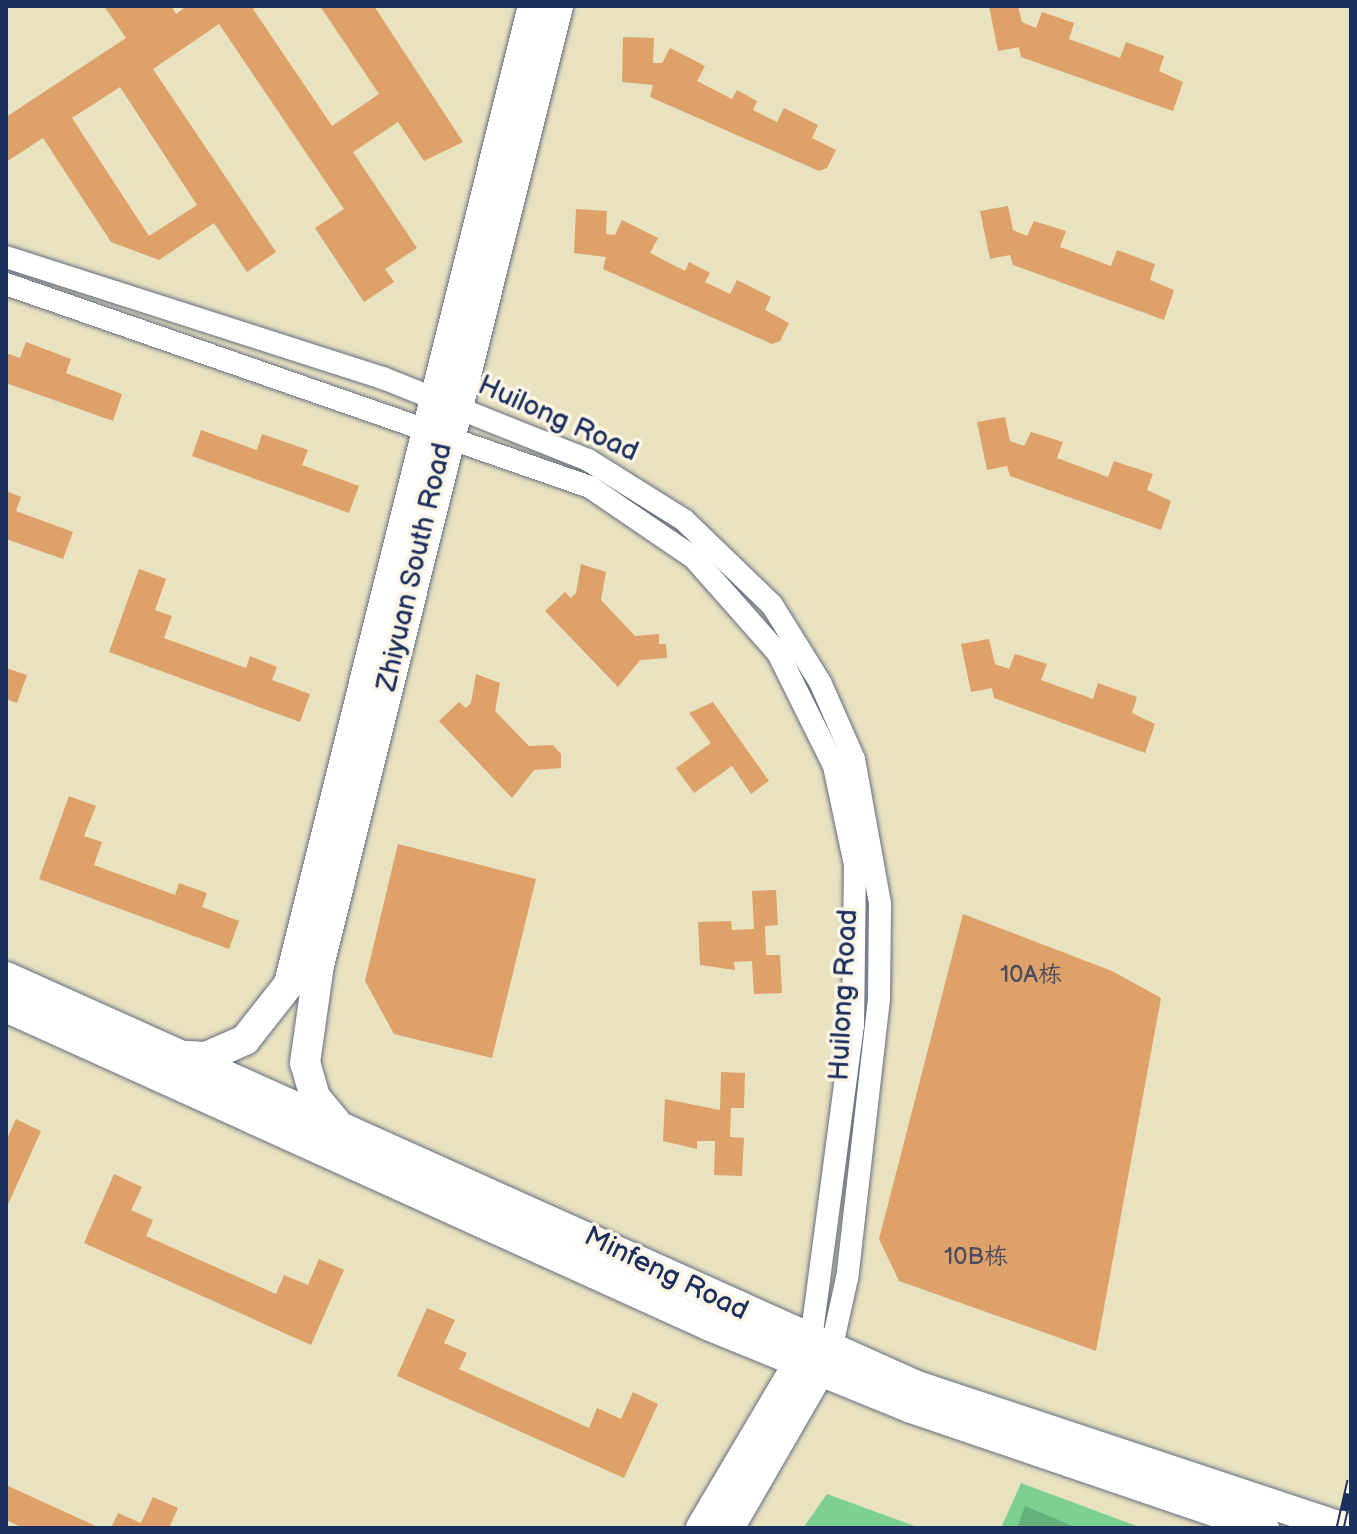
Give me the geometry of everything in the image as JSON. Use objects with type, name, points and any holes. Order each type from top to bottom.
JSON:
[{"type":"main road","name":"Zhiyuan South Road","points":[[337,1123],[309,1081],[310,1008],[533,6]]},
{"type":"main road","name":"Zhiyuan South Road","points":[[186,1056],[206,1057],[245,1040],[289,984],[440,415],[558,6]]},
{"type":"main road","name":"Minfeng Road","points":[[6,977],[337,1123],[816,1356],[917,1386],[1343,1528]]},
{"type":"main road","name":"Minfeng Road","points":[[6,1007],[816,1356],[1264,1528]]},
{"type":"main road","points":[[701,1528],[816,1356]]},
{"type":"main road","points":[[729,1528],[816,1356]]},
{"type":"street","name":"Huilong Road","points":[[6,257],[440,415]]},
{"type":"street","name":"Huilong Road","points":[[6,284],[588,460],[684,520],[772,605],[839,719],[867,810],[881,951],[847,1278],[816,1356]]},
{"type":"green space","points":[[1021,1483],[1142,1528],[1001,1528]]},
{"type":"green space","points":[[827,1494],[920,1528],[803,1528]]},
{"type":"green space","points":[[1025,1506],[1078,1528],[1017,1528]]},
{"type":"building","points":[[104,6],[171,6],[176,14],[187,6],[258,6],[253,9],[332,126],[379,94],[320,6],[374,6],[463,142],[424,161],[398,122],[353,152],[417,248],[385,269],[394,282],[364,302],[315,228],[344,209],[219,24],[153,69],[276,252],[247,272],[214,223],[159,260],[111,242],[43,138],[6,162],[6,117],[126,38]],"holes":[[[120,87],[197,205],[149,236],[72,118]]]},
{"type":"building","points":[[989,6],[1018,6],[1022,22],[1036,28],[1042,12],[1074,23],[1069,39],[1120,58],[1126,42],[1164,56],[1159,71],[1183,82],[1173,111],[1021,57],[1019,47],[998,51]]},
{"type":"building","points":[[623,37],[654,38],[653,63],[662,63],[670,48],[705,66],[697,81],[732,99],[737,90],[757,101],[753,110],[777,122],[784,108],[818,125],[812,138],[836,150],[827,168],[819,171],[650,97],[653,85],[622,82]]},
{"type":"building","points":[[1008,206],[1013,230],[1027,236],[1034,221],[1066,231],[1060,247],[1111,266],[1117,250],[1155,264],[1150,280],[1174,290],[1164,320],[1013,265],[1010,255],[990,259],[980,211]]},
{"type":"building","points":[[576,209],[607,211],[606,234],[615,235],[622,220],[658,238],[650,253],[685,271],[689,262],[710,273],[705,282],[730,294],[737,280],[771,297],[765,310],[789,323],[780,341],[772,344],[603,269],[606,257],[574,253]]},
{"type":"building","points":[[26,342],[71,359],[66,373],[122,394],[113,421],[6,383],[6,353],[20,358]]},
{"type":"building","points":[[1005,417],[1010,441],[1024,446],[1031,432],[1063,442],[1057,458],[1108,477],[1114,461],[1153,474],[1147,490],[1171,501],[1161,530],[1010,476],[1007,466],[987,470],[977,422]]},
{"type":"building","points":[[201,430],[257,450],[262,434],[308,450],[302,465],[359,486],[349,513],[192,456]]},
{"type":"building","points":[[6,491],[21,497],[16,511],[73,532],[63,559],[6,539]]},
{"type":"building","points":[[581,564],[606,572],[601,600],[635,636],[659,634],[659,644],[666,644],[667,658],[640,660],[618,687],[545,611],[565,592],[571,598],[576,593]]},
{"type":"building","points":[[139,569],[166,579],[155,610],[172,616],[164,638],[246,668],[250,656],[277,667],[272,680],[310,694],[300,722],[109,652]]},
{"type":"building","points":[[989,639],[995,664],[1009,669],[1015,654],[1047,664],[1041,680],[1093,699],[1098,683],[1137,697],[1132,713],[1155,724],[1145,753],[994,698],[992,688],[971,692],[961,644]]},
{"type":"building","points":[[6,668],[27,675],[17,703],[6,699]]},
{"type":"building","points":[[476,674],[500,683],[495,711],[529,746],[553,745],[561,754],[561,768],[534,770],[512,798],[439,721],[459,702],[466,708],[471,703]]},
{"type":"building","points":[[713,702],[769,781],[751,794],[732,766],[694,793],[676,768],[711,743],[689,713]]},
{"type":"building","points":[[69,796],[96,806],[84,836],[102,842],[94,865],[175,895],[179,883],[207,893],[202,907],[239,921],[229,949],[39,879]]},
{"type":"building","points":[[398,844],[536,879],[492,1058],[394,1034],[365,981]]},
{"type":"building","points":[[776,890],[778,925],[765,926],[766,955],[780,955],[782,993],[754,994],[752,961],[734,962],[735,970],[700,965],[698,922],[731,921],[732,930],[754,929],[752,891]]},
{"type":"building","points":[[963,914],[1112,971],[1161,998],[1096,1351],[899,1281],[879,1239]]},
{"type":"building","points":[[721,1072],[745,1073],[744,1108],[731,1108],[730,1137],[744,1138],[742,1176],[714,1175],[715,1141],[697,1141],[697,1149],[663,1141],[665,1099],[720,1110]]},
{"type":"building","points":[[16,1119],[41,1131],[6,1209],[6,1141]]},
{"type":"building","points":[[114,1174],[142,1187],[131,1210],[153,1220],[146,1236],[276,1294],[284,1275],[308,1285],[319,1259],[344,1270],[311,1345],[84,1243]]},
{"type":"building","points":[[427,1308],[455,1320],[444,1343],[467,1353],[459,1369],[589,1428],[597,1408],[621,1419],[633,1392],[658,1404],[624,1478],[397,1376]]},
{"type":"building","points":[[6,1485],[100,1528],[23,1528],[6,1520]]},
{"type":"building","points":[[153,1497],[178,1508],[169,1528],[111,1528],[118,1513],[141,1523]]},
{"type":"railway","points":[[1340,1528],[1351,1480]]}]
